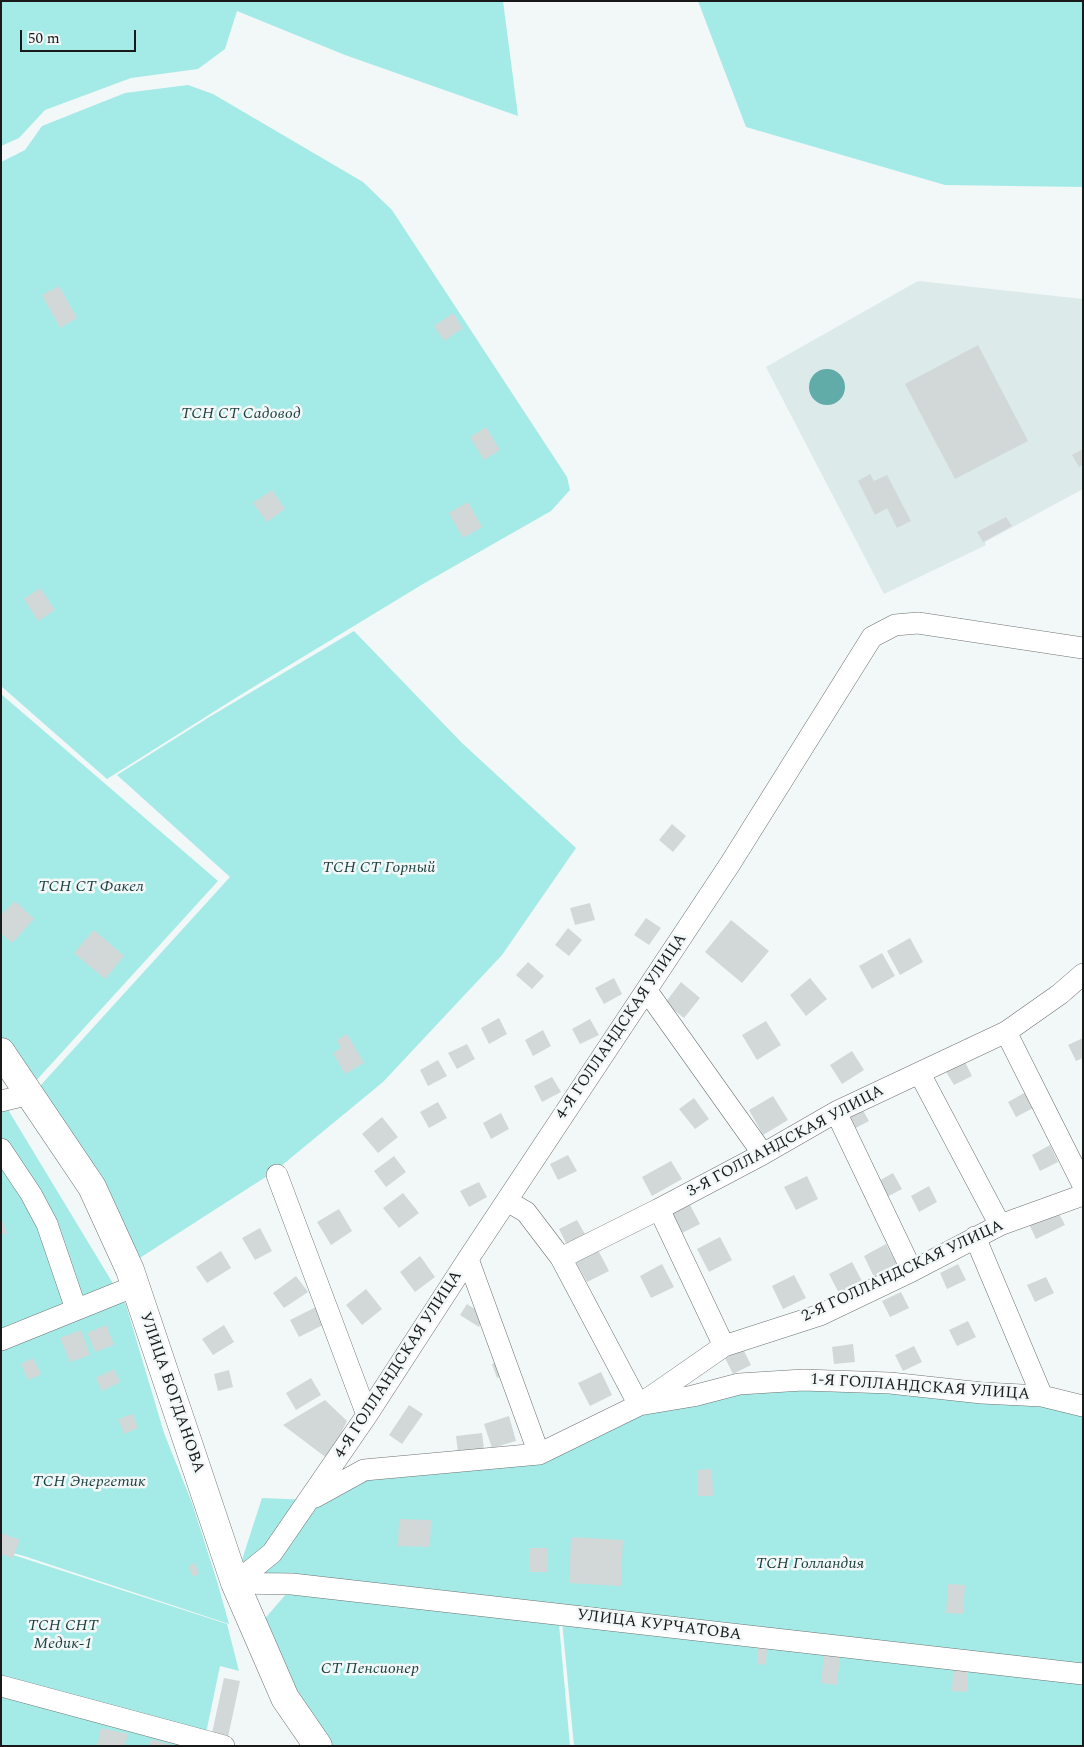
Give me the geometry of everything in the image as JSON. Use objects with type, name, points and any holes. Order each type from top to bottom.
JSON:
[{"type":"main road","name":"УЛИЦА БОГДАНОВА","points":[[1,1052],[92,1187],[130,1270],[235,1583],[286,1698],[318,1746]]},
{"type":"street","name":"4-Я ГОЛЛАНДСКАЯ УЛИЦА","points":[[235,1583],[272,1553],[310,1500],[730,864],[872,637],[895,625],[918,623],[1083,648]]},
{"type":"street","name":"3-Я ГОЛЛАНДСКАЯ УЛИЦА","points":[[561,1258],[659,1209],[836,1112],[1006,1032],[1060,994],[1083,974]]},
{"type":"street","points":[[647,991],[762,1154]]},
{"type":"street","points":[[1006,1032],[1081,1198]]},
{"type":"street","points":[[920,1074],[1000,1225]]},
{"type":"street","points":[[1,1101],[30,1094]]},
{"type":"street","points":[[836,1112],[912,1271]]},
{"type":"street","points":[[1,1149],[31,1194],[47,1224],[76,1309]]},
{"type":"street","points":[[277,1175],[367,1415]]},
{"type":"street","name":"2-Я ГОЛЛАНДСКАЯ УЛИЦА","points":[[310,1500],[364,1470],[539,1454],[639,1406],[724,1346],[820,1315],[912,1271],[1000,1225],[1081,1198]]},
{"type":"street","points":[[507,1201],[526,1212],[561,1258],[639,1406]]},
{"type":"street","points":[[659,1209],[724,1346]]},
{"type":"street","points":[[975,1237],[1042,1396]]},
{"type":"street","points":[[468,1259],[539,1454]]},
{"type":"street","points":[[1,1340],[135,1286]]},
{"type":"street","name":"1-Я ГОЛЛАНДСКАЯ УЛИЦА","points":[[639,1406],[693,1396],[739,1384],[803,1380],[890,1383],[982,1394],[1042,1396],[1083,1406]]},
{"type":"street","name":"УЛИЦА КУРЧАТОВА","points":[[235,1583],[292,1584],[1083,1674]]},
{"type":"street","points":[[1,1686],[224,1746]]},
{"type":"shaded area","points":[[918,281],[1083,299],[1083,489],[985,542],[986,545],[884,594],[766,367]]},
{"type":"shaded area","points":[[827,369],[840,374],[845,387],[840,400],[827,405],[814,400],[809,387],[814,374]]},
{"type":"green space","points":[[1,1],[503,1],[518,116],[345,55],[237,11],[225,49],[198,69],[131,78],[45,110],[19,138],[1,146]]},
{"type":"green space","points":[[698,1],[1083,1],[1083,187],[945,185],[746,127]]},
{"type":"green space","name":"ТСН СТ Садовод","points":[[188,85],[213,94],[363,182],[392,210],[567,477],[570,490],[551,511],[423,584],[107,779],[1,686],[1,162],[25,150],[42,126],[125,93]]},
{"type":"green space","name":"ТСН СТ Горный","points":[[354,631],[462,743],[576,848],[502,955],[383,1082],[275,1171],[135,1261],[40,1086],[230,877],[117,775],[211,716]]},
{"type":"green space","name":"ТСН СТ Факел","points":[[1,694],[218,881],[33,1084],[1,1038]]},
{"type":"green space","name":"ТСН Энергетик","points":[[1,1098],[126,1305],[164,1433],[192,1503],[229,1624],[1,1550]]},
{"type":"green space","name":"ТСН Голландия","points":[[831,1382],[1083,1408],[1083,1746],[574,1746],[561,1611],[292,1584],[239,1569],[262,1498],[311,1500],[364,1471],[484,1460],[639,1407]]},
{"type":"green space","name":"ТСН СНТ Медик-1","points":[[1,1551],[227,1624],[239,1671],[220,1666],[205,1738],[1,1683]]},
{"type":"green space","name":"СТ Пенсионер","points":[[293,1586],[558,1613],[570,1746],[330,1746],[288,1688],[261,1623]]},
{"type":"green space","points":[[1,1689],[207,1746],[1,1746]]},
{"type":"building","points":[[59,286],[77,318],[60,328],[42,295]]},
{"type":"building","points":[[453,313],[463,328],[444,341],[434,326]]},
{"type":"building","points":[[978,345],[1028,441],[955,479],[905,384]]},
{"type":"building","points":[[486,427],[500,450],[484,460],[470,437]]},
{"type":"building","points":[[1083,449],[1083,465],[1079,467],[1072,455]]},
{"type":"building","points":[[870,474],[874,481],[887,475],[911,521],[897,528],[887,508],[875,515],[858,481]]},
{"type":"building","points":[[272,490],[285,509],[267,522],[253,503]]},
{"type":"building","points":[[468,502],[482,527],[463,538],[449,513]]},
{"type":"building","points":[[1006,517],[1012,526],[983,542],[977,532]]},
{"type":"building","points":[[40,588],[55,610],[38,621],[24,599]]},
{"type":"building","points":[[672,824],[686,836],[673,852],[659,840]]},
{"type":"building","points":[[15,901],[34,919],[12,943],[1,933],[1,915]]},
{"type":"building","points":[[590,903],[595,920],[575,925],[570,908]]},
{"type":"building","points":[[646,918],[661,928],[649,945],[634,935]]},
{"type":"building","points":[[731,920],[769,951],[742,983],[705,952]]},
{"type":"building","points":[[568,928],[582,940],[569,956],[555,945]]},
{"type":"building","points":[[94,930],[124,956],[105,979],[74,953]]},
{"type":"building","points":[[910,938],[923,962],[900,975],[887,951]]},
{"type":"building","points":[[882,953],[895,976],[872,989],[859,966]]},
{"type":"building","points":[[528,962],[544,976],[532,989],[516,975]]},
{"type":"building","points":[[614,978],[622,994],[604,1004],[595,988]]},
{"type":"building","points":[[810,978],[827,999],[806,1016],[790,995]]},
{"type":"building","points":[[681,982],[700,998],[684,1018],[665,1003]]},
{"type":"building","points":[[499,1018],[507,1034],[489,1044],[481,1028]]},
{"type":"building","points":[[590,1019],[599,1035],[580,1044],[572,1029]]},
{"type":"building","points":[[766,1021],[781,1045],[757,1060],[742,1035]]},
{"type":"building","points":[[543,1030],[551,1046],[533,1056],[525,1040]]},
{"type":"building","points":[[347,1034],[364,1063],[345,1074],[333,1053],[341,1048],[337,1040]]},
{"type":"building","points":[[1083,1038],[1083,1058],[1076,1061],[1068,1045]]},
{"type":"building","points":[[467,1044],[475,1059],[457,1069],[448,1053]]},
{"type":"building","points":[[852,1051],[864,1070],[842,1084],[830,1065]]},
{"type":"building","points":[[438,1060],[447,1076],[428,1086],[420,1070]]},
{"type":"building","points":[[964,1060],[972,1076],[954,1085],[945,1070]]},
{"type":"building","points":[[552,1077],[561,1092],[542,1102],[534,1086]]},
{"type":"building","points":[[1026,1092],[1035,1107],[1016,1117],[1008,1102]]},
{"type":"building","points":[[773,1096],[788,1120],[763,1135],[749,1110]]},
{"type":"building","points":[[694,1098],[709,1119],[695,1129],[679,1109]]},
{"type":"building","points":[[438,1102],[447,1118],[429,1128],[420,1112]]},
{"type":"building","points":[[860,1105],[869,1121],[850,1131],[842,1115]]},
{"type":"building","points":[[501,1113],[509,1129],[491,1139],[483,1123]]},
{"type":"building","points":[[382,1117],[398,1137],[378,1153],[362,1134]]},
{"type":"building","points":[[1050,1145],[1058,1162],[1040,1171],[1032,1155]]},
{"type":"building","points":[[568,1155],[577,1171],[558,1180],[550,1164]]},
{"type":"building","points":[[394,1156],[406,1172],[386,1187],[374,1171]]},
{"type":"building","points":[[671,1161],[682,1179],[652,1196],[642,1177]]},
{"type":"building","points":[[893,1173],[902,1189],[883,1199],[875,1183]]},
{"type":"building","points":[[807,1176],[818,1199],[796,1210],[784,1187]]},
{"type":"building","points":[[479,1182],[487,1197],[469,1207],[460,1191]]},
{"type":"building","points":[[929,1186],[937,1202],[919,1212],[911,1196]]},
{"type":"building","points":[[403,1193],[419,1213],[399,1228],[383,1208]]},
{"type":"building","points":[[688,1201],[700,1224],[678,1235],[666,1212]]},
{"type":"building","points":[[1056,1208],[1065,1225],[1036,1239],[1028,1222]]},
{"type":"building","points":[[339,1209],[352,1231],[331,1245],[317,1222]]},
{"type":"building","points":[[1,1218],[7,1233],[1,1235]]},
{"type":"building","points":[[577,1220],[586,1236],[567,1245],[559,1229]]},
{"type":"building","points":[[260,1228],[272,1251],[255,1260],[242,1238]]},
{"type":"building","points":[[720,1237],[732,1260],[709,1272],[697,1249]]},
{"type":"building","points":[[886,1244],[898,1267],[875,1279],[864,1256]]},
{"type":"building","points":[[597,1248],[609,1271],[587,1282],[575,1260]]},
{"type":"building","points":[[221,1251],[231,1268],[207,1283],[196,1267]]},
{"type":"building","points":[[420,1256],[435,1277],[415,1292],[400,1272]]},
{"type":"building","points":[[852,1262],[864,1285],[841,1297],[829,1274]]},
{"type":"building","points":[[662,1264],[674,1287],[651,1298],[640,1276]]},
{"type":"building","points":[[958,1264],[966,1280],[947,1289],[940,1273]]},
{"type":"building","points":[[794,1275],[806,1298],[783,1309],[772,1286]]},
{"type":"building","points":[[296,1276],[308,1292],[284,1308],[273,1293]]},
{"type":"building","points":[[1046,1277],[1054,1293],[1035,1302],[1027,1285]]},
{"type":"building","points":[[366,1289],[382,1309],[362,1325],[346,1305]]},
{"type":"building","points":[[901,1292],[909,1308],[890,1317],[882,1301]]},
{"type":"building","points":[[467,1304],[486,1316],[479,1327],[460,1315]]},
{"type":"building","points":[[316,1307],[325,1324],[299,1337],[290,1320]]},
{"type":"building","points":[[968,1321],[976,1337],[957,1346],[949,1330]]},
{"type":"building","points":[[106,1325],[114,1345],[95,1352],[87,1333]]},
{"type":"building","points":[[224,1325],[234,1342],[213,1355],[202,1339]]},
{"type":"building","points":[[81,1330],[90,1355],[70,1362],[60,1338]]},
{"type":"building","points":[[853,1344],[855,1362],[834,1364],[832,1347]]},
{"type":"building","points":[[914,1346],[922,1362],[903,1371],[895,1355]]},
{"type":"building","points":[[743,1349],[751,1365],[733,1374],[725,1358]]},
{"type":"building","points":[[33,1358],[41,1374],[28,1380],[21,1364]]},
{"type":"building","points":[[501,1361],[506,1374],[497,1378],[492,1364]]},
{"type":"building","points":[[114,1369],[120,1382],[102,1391],[96,1378]]},
{"type":"building","points":[[229,1370],[233,1387],[218,1391],[214,1374]]},
{"type":"building","points":[[601,1372],[612,1395],[590,1406],[578,1383]]},
{"type":"building","points":[[311,1378],[321,1395],[296,1410],[286,1393]]},
{"type":"building","points":[[325,1400],[347,1421],[328,1459],[283,1425]]},
{"type":"building","points":[[409,1405],[423,1414],[402,1444],[389,1435]]},
{"type":"building","points":[[133,1414],[138,1428],[124,1434],[118,1419]]},
{"type":"building","points":[[509,1416],[516,1441],[492,1448],[484,1424]]},
{"type":"building","points":[[482,1433],[484,1449],[458,1452],[456,1436]]},
{"type":"building","points":[[712,1469],[713,1496],[697,1496],[697,1470]]},
{"type":"building","points":[[399,1519],[431,1520],[430,1547],[398,1546]]},
{"type":"building","points":[[1,1533],[20,1540],[13,1558],[1,1554]]},
{"type":"building","points":[[571,1537],[623,1540],[621,1586],[569,1583]]},
{"type":"building","points":[[529,1548],[548,1548],[548,1572],[529,1572]]},
{"type":"building","points":[[195,1563],[199,1574],[192,1576],[189,1566]]},
{"type":"building","points":[[948,1584],[965,1585],[963,1614],[946,1613]]},
{"type":"building","points":[[758,1647],[767,1647],[766,1665],[757,1664]]},
{"type":"building","points":[[824,1654],[840,1656],[837,1685],[821,1683]]},
{"type":"building","points":[[953,1670],[968,1671],[967,1692],[952,1691]]},
{"type":"building","points":[[224,1678],[240,1681],[228,1737],[212,1733]]},
{"type":"building","points":[[101,1728],[128,1734],[125,1746],[97,1746]]},
{"type":"building","points":[[151,1739],[172,1745],[172,1746],[149,1746]]}]
